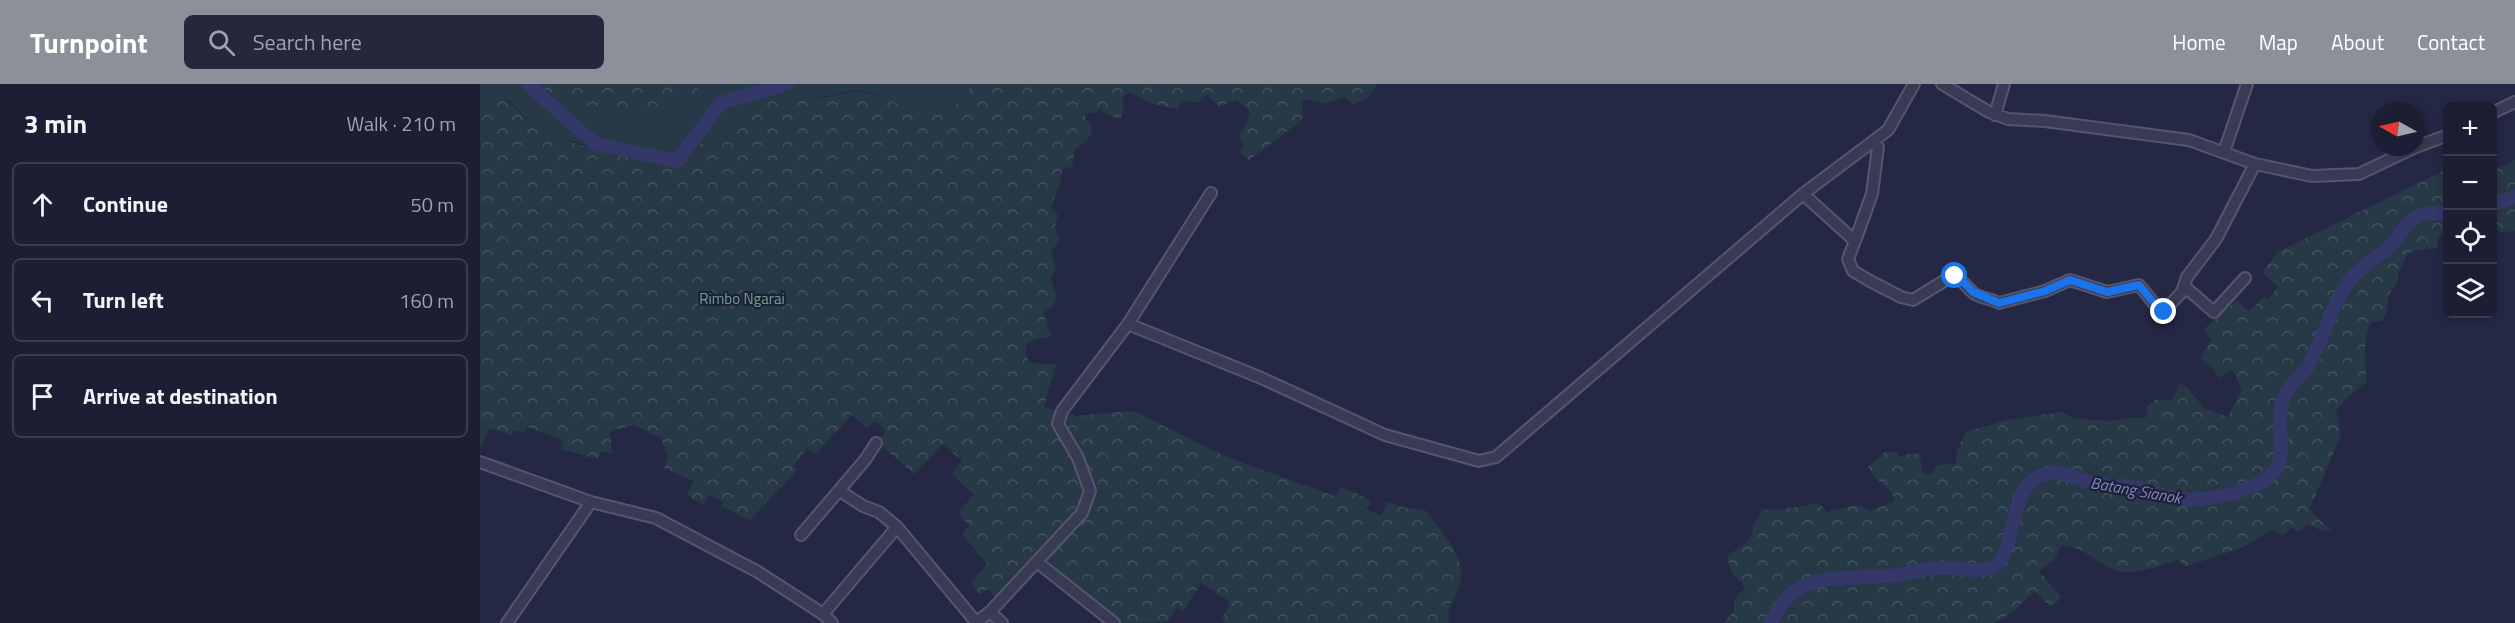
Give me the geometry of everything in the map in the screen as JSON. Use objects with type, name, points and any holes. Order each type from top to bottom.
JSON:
[{"type":"street","points":[[1128,324],[1259,377],[1385,435],[1479,461],[1496,457],[1803,194],[1888,130],[1914,84]]},
{"type":"street","points":[[1942,84],[1995,115],[2008,119],[2045,121],[2189,140],[2255,164],[2312,176],[2359,174],[2397,156]]},
{"type":"street","points":[[1995,115],[2004,84]]},
{"type":"street","points":[[2224,152],[2247,84]]},
{"type":"street","points":[[2497,111],[2515,102]]},
{"type":"street","points":[[2425,144],[2443,137]]},
{"type":"street","points":[[1873,143],[1878,147],[1872,195],[1848,259],[1853,271],[1901,297],[1913,300],[1952,276],[1960,278],[1979,296],[1999,303],[2045,291],[2070,280],[2107,292],[2139,285],[2162,313],[2177,299],[2187,277],[2216,239],[2255,164]]},
{"type":"street","points":[[840,491],[863,506],[879,512],[897,527],[976,623],[990,612],[1082,513],[1090,490],[1078,458],[1058,424],[1062,411],[1128,324],[1211,193]]},
{"type":"street","points":[[1803,194],[1855,241]]},
{"type":"street","points":[[2184,286],[2214,312],[2245,278]]},
{"type":"street","points":[[801,535],[840,491],[876,443]]},
{"type":"street","points":[[480,462],[591,502],[656,518],[758,572],[823,614],[832,623]]},
{"type":"street","points":[[507,623],[591,502]]},
{"type":"street","points":[[823,614],[897,527]]},
{"type":"street","points":[[1037,562],[1114,623]]},
{"type":"street","points":[[990,612],[1002,623]]},
{"type":"green space","points":[[480,84],[523,84],[563,101],[588,106],[604,106],[622,115],[694,95],[700,84],[971,84],[966,95],[958,102],[937,108],[901,105],[864,91],[850,91],[809,99],[771,96],[717,136],[691,147],[656,155],[599,149],[558,137],[529,121],[509,101],[483,92],[480,94]]},
{"type":"green space","points":[[523,84],[700,84],[694,95],[688,98],[622,115],[604,106],[587,106],[577,102],[563,101]]},
{"type":"green space","name":"Rimbo Ngarai","points":[[971,84],[1378,84],[1370,96],[1353,105],[1346,97],[1325,103],[1308,100],[1302,102],[1303,117],[1300,122],[1249,160],[1238,152],[1244,146],[1239,135],[1250,113],[1237,100],[1219,106],[1206,95],[1198,102],[1181,101],[1178,109],[1153,104],[1129,92],[1122,98],[1124,108],[1120,119],[1107,115],[1100,109],[1095,113],[1085,113],[1091,127],[1091,134],[1075,150],[1072,167],[1062,169],[1060,185],[1052,203],[1052,209],[1058,215],[1055,228],[1060,239],[1051,252],[1056,269],[1051,278],[1057,298],[1052,307],[1043,313],[1052,336],[1030,341],[1027,344],[1026,355],[1030,363],[1056,364],[1044,407],[1076,416],[1133,411],[1229,458],[1335,496],[1342,487],[1371,500],[1366,510],[1381,515],[1387,502],[1406,508],[1425,510],[1447,538],[1461,569],[1461,580],[1449,610],[1449,623],[1225,623],[1222,619],[1230,602],[1201,583],[1184,611],[1177,608],[1167,622],[1119,623],[1044,562],[996,600],[988,589],[979,594],[971,583],[987,564],[962,534],[969,526],[958,512],[974,495],[952,474],[962,461],[943,444],[914,474],[877,442],[886,431],[874,421],[867,428],[852,415],[815,455],[807,449],[793,466],[797,470],[750,520],[721,506],[723,502],[710,495],[703,505],[687,495],[693,481],[664,468],[668,456],[661,438],[634,425],[610,431],[612,454],[601,451],[598,459],[561,449],[563,440],[527,427],[524,432],[514,430],[512,435],[489,428],[480,447],[480,94],[495,94],[501,97],[529,121],[554,135],[573,142],[601,150],[649,153],[680,150],[710,139],[767,97],[814,99],[858,92],[869,93],[903,105],[938,108],[959,102],[966,95]]},
{"type":"green space","points":[[2515,160],[2515,231],[2497,231],[2497,168]]},
{"type":"green space","points":[[2443,171],[2443,236],[2438,238],[2438,248],[2416,250],[2408,254],[2398,273],[2398,280],[2388,296],[2386,315],[2381,322],[2372,321],[2369,326],[2365,350],[2367,382],[2346,399],[2336,411],[2341,435],[2310,508],[2313,514],[2331,530],[2323,531],[2307,524],[2299,531],[2292,528],[2283,536],[2273,529],[2244,547],[2184,567],[2179,559],[2132,572],[2118,571],[2084,552],[2062,545],[2054,560],[2039,571],[2061,597],[2056,603],[2049,606],[2035,591],[2013,612],[1994,623],[1723,623],[1734,612],[1734,600],[1744,588],[1742,582],[1733,576],[1727,557],[1749,541],[1753,524],[1761,510],[1786,509],[1819,503],[1827,512],[1856,505],[1870,511],[1893,502],[1895,500],[1893,495],[1868,467],[1885,452],[1897,452],[1899,456],[1920,453],[1922,473],[1930,475],[1938,465],[1955,464],[1957,451],[1966,432],[2007,420],[2062,412],[2073,418],[2108,421],[2145,418],[2148,414],[2146,408],[2152,401],[2173,400],[2179,384],[2186,386],[2204,408],[2228,417],[2242,390],[2232,369],[2219,378],[2201,358],[2211,340],[2203,330],[2237,300],[2249,312],[2264,297],[2268,299],[2278,287],[2262,272],[2278,252]]},
{"type":"waterway","points":[[528,84],[595,144],[677,161],[721,103],[787,84]]},
{"type":"waterway","name":"Batang Sianok","points":[[2497,203],[2515,197]]},
{"type":"waterway","name":"Batang Sianok","points":[[1771,623],[1792,593],[1805,585],[1820,581],[1894,575],[1936,568],[1989,569],[1999,563],[2005,552],[2023,492],[2032,481],[2046,474],[2059,473],[2089,483],[2137,488],[2173,498],[2193,500],[2232,493],[2266,479],[2275,471],[2279,460],[2280,412],[2283,399],[2308,366],[2335,305],[2350,279],[2391,245],[2407,224],[2415,218],[2427,213],[2443,214]]},
{"type":"route","points":[[1955,276],[1979,296],[1999,303],[2045,291],[2070,280],[2107,292],[2139,285],[2157,309],[2164,312]]}]
